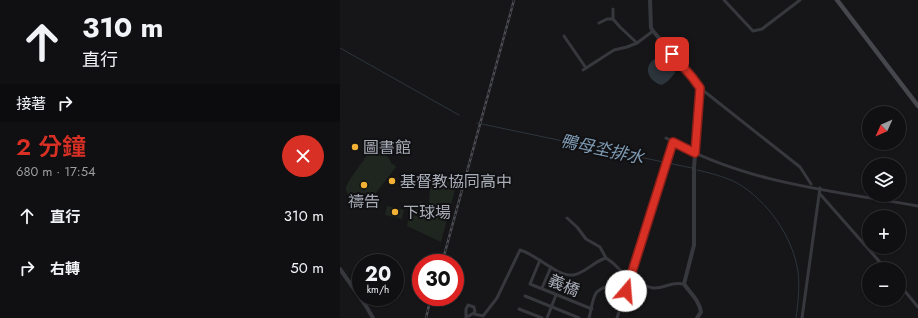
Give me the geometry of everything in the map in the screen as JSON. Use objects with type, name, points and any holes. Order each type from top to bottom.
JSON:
[{"type":"main road","points":[[837,0],[918,106]]},
{"type":"street","points":[[650,0],[651,28],[700,88],[800,168],[811,184]]},
{"type":"street","points":[[724,0],[753,31],[762,29],[800,0]]},
{"type":"street","points":[[613,9],[612,19],[637,43]]},
{"type":"street","points":[[599,23],[607,19],[612,19]]},
{"type":"street","points":[[564,36],[584,69],[614,50],[637,43],[653,31]]},
{"type":"street","points":[[684,284],[694,245],[695,233],[693,217],[694,168],[700,88]]},
{"type":"street","points":[[666,138],[695,153],[737,170],[775,180],[918,206]]},
{"type":"street","points":[[617,318],[673,142]]},
{"type":"street","points":[[802,318],[820,188]]},
{"type":"street","points":[[820,193],[880,262]]},
{"type":"street","points":[[567,218],[577,227],[586,239],[600,247],[606,258],[630,277],[653,288],[676,283],[684,284],[696,298],[700,306],[701,312],[697,318]]},
{"type":"street","points":[[474,314],[474,308],[468,305],[466,309],[466,317],[474,314],[483,316],[488,312],[497,298],[518,251],[523,250],[558,271],[573,275],[586,270],[602,259],[606,258]]},
{"type":"street","name":"義橋","points":[[540,260],[530,284],[592,309]]},
{"type":"street","points":[[542,288],[551,267]]},
{"type":"street","points":[[340,269],[373,318]]},
{"type":"street","points":[[589,318],[596,294],[600,290],[630,277]]},
{"type":"street","points":[[906,292],[918,307]]},
{"type":"street","points":[[547,318],[556,295]]},
{"type":"street","name":"義橋","points":[[525,296],[579,318]]},
{"type":"street","points":[[519,309],[542,318]]},
{"type":"shaded area","points":[[661,54],[663,54],[665,61],[675,73],[662,85],[653,80],[648,72],[649,65]]},
{"type":"shaded area","points":[[377,151],[386,156],[392,165],[393,164],[396,167],[364,208],[361,206],[364,202],[353,199],[347,193],[346,188],[353,175],[369,153]]},
{"type":"shaded area","points":[[431,175],[456,186],[441,242],[407,226],[412,205],[416,205],[420,202],[429,204]]},
{"type":"shaded area","name":"下球場","points":[[387,206],[404,210],[402,219],[385,215]]},
{"type":"waterway","name":"鴨母坔排水","points":[[340,48],[459,115]]},
{"type":"waterway","name":"鴨母坔排水","points":[[477,123],[692,168]]},
{"type":"waterway","name":"鴨母坔排水","points":[[697,170],[723,177],[737,183],[759,200],[777,221],[791,246],[798,272],[799,289],[796,318]]},
{"type":"railway","points":[[444,254],[514,0]]},
{"type":"railway","points":[[426,318],[429,306]]},
{"type":"place","name":"圖書館","points":[[355,147]]},
{"type":"place","name":"基督教協同高中","points":[[392,181]]},
{"type":"place","name":"禱告","points":[[364,185]]},
{"type":"place","name":"下球場","points":[[395,212]]},
{"type":"route","points":[[626,291],[673,142],[695,153],[700,88],[672,54]]}]
